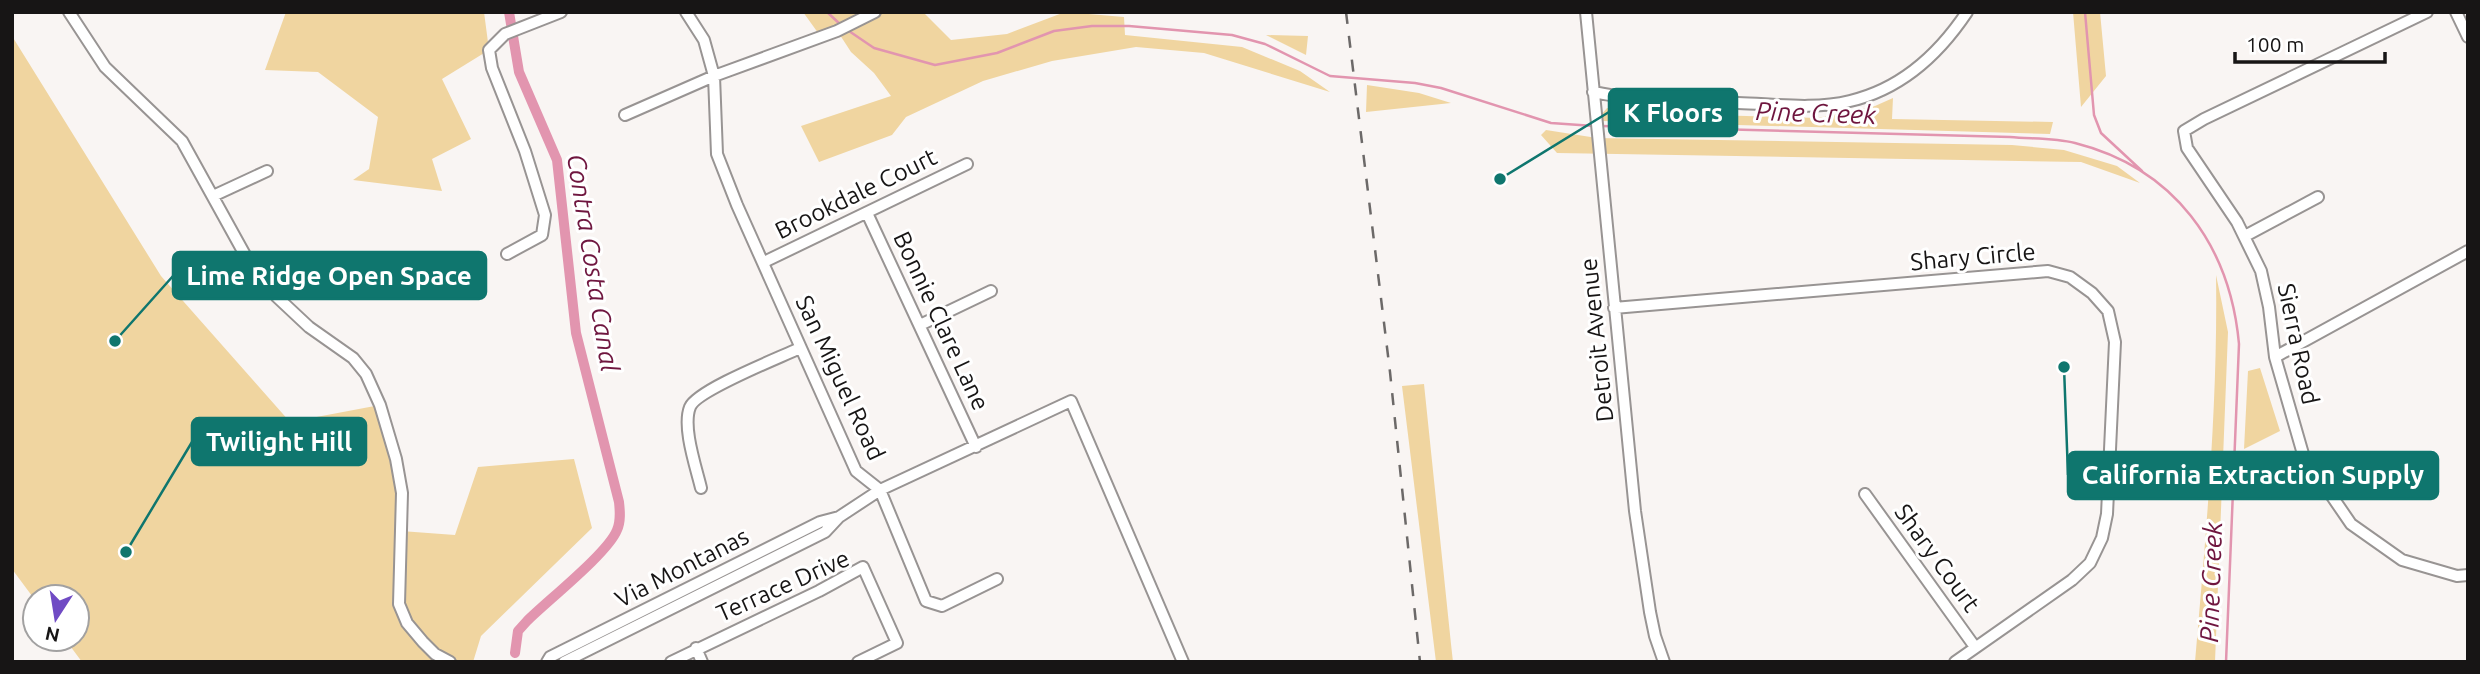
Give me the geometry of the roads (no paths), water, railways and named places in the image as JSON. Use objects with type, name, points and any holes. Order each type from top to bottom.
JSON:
[{"type":"street","points":[[69,12],[105,67],[182,141],[245,255],[278,297],[309,327],[353,358],[366,374],[380,405],[396,459],[402,493],[399,604],[407,623],[423,642],[435,654],[450,662]]},
{"type":"street","points":[[507,254],[542,235],[545,215],[525,151],[492,68],[489,50],[505,34],[561,12]]},
{"type":"street","name":"San Miguel Road","points":[[686,12],[704,40],[714,76],[717,154],[737,205],[856,471],[880,490],[1071,401],[1181,661]]},
{"type":"street","points":[[625,115],[714,76],[838,31],[875,12]]},
{"type":"street","name":"Detroit Avenue","points":[[1586,12],[1635,511],[1650,612],[1664,662]]},
{"type":"street","points":[[1593,92],[1663,102],[1809,105],[1849,102],[1898,82],[1924,64],[1941,48],[1967,12]]},
{"type":"street","name":"Sierra Road","points":[[2427,12],[2184,131],[2187,148],[2245,236],[2261,271],[2275,356],[2303,454],[2351,524],[2402,561],[2458,576],[2468,575]]},
{"type":"street","points":[[2456,12],[2468,37]]},
{"type":"street","name":"Brookdale Court","points":[[764,262],[967,164]]},
{"type":"street","points":[[213,196],[267,171]]},
{"type":"street","points":[[2245,236],[2318,197]]},
{"type":"street","name":"Bonnie Clare Lane","points":[[867,213],[976,447]]},
{"type":"street","points":[[2275,356],[2468,251]]},
{"type":"street","name":"Shary Circle","points":[[1614,308],[2048,271],[2070,277],[2092,293],[2108,311],[2115,342],[2107,513],[2102,538],[2090,564],[2072,580],[1955,662]]},
{"type":"street","points":[[920,325],[991,291]]},
{"type":"street","points":[[701,488],[688,426],[690,406],[703,393],[800,348]]},
{"type":"street","points":[[880,490],[926,601],[942,606],[998,579]]},
{"type":"street","name":"Via Montanas","points":[[564,662],[825,532],[839,517],[880,490]]},
{"type":"street","name":"Shary Court","points":[[1865,495],[1975,647]]},
{"type":"street","name":"Via Montanas","points":[[547,662],[550,657],[820,522],[839,517]]},
{"type":"street","name":"Terrace Drive","points":[[702,662],[696,648],[819,591],[863,567],[897,643],[858,662]]},
{"type":"street","points":[[671,662],[696,648]]},
{"type":"waterway","name":"Contra Costa Canal","points":[[509,12],[519,72],[557,160],[576,333],[620,512],[617,530],[602,551],[518,631],[515,653]]},
{"type":"waterway","name":"Pine Creek","points":[[827,12],[841,25]]},
{"type":"waterway","points":[[2085,12],[2094,115],[2101,133],[2142,171]]},
{"type":"waterway","name":"Pine Creek","points":[[846,29],[874,48],[935,65],[997,53],[1054,31],[1092,26],[1129,26],[1232,35],[1265,44],[1330,76],[1415,83],[1441,88],[1551,123],[1594,126]]},
{"type":"waterway","name":"Pine Creek","points":[[1601,126],[2059,140],[2110,155],[2141,171],[2168,191],[2191,216],[2209,243],[2224,274],[2239,344],[2226,662]]},
{"type":"railway","points":[[1346,12],[1390,372],[1420,662]]},
{"type":"place","name":"K Floors","points":[[1500,179]]},
{"type":"place","name":"Lime Ridge Open Space","points":[[115,341]]},
{"type":"place","name":"California Extraction Supply","points":[[2064,367]]},
{"type":"place","name":"Twilight Hill","points":[[126,552]]}]
